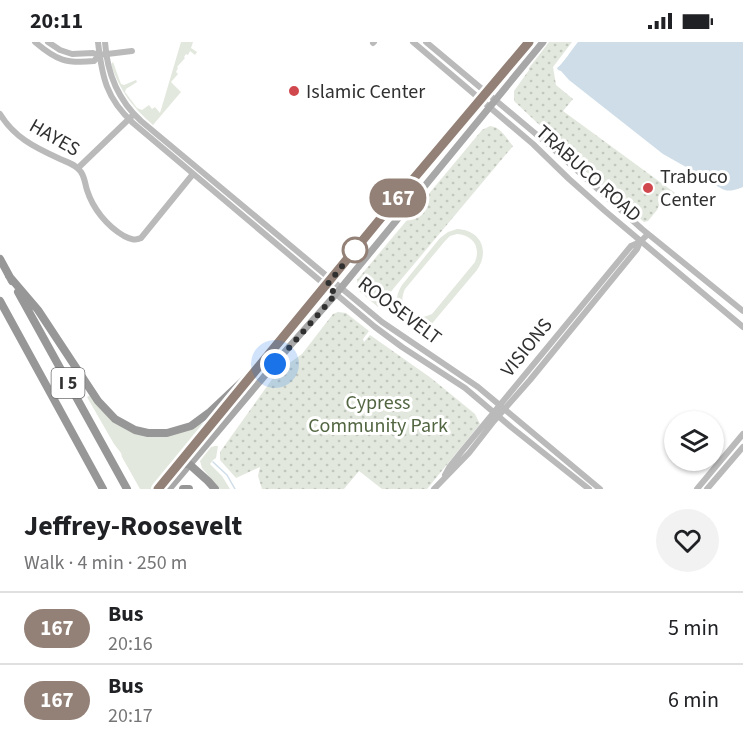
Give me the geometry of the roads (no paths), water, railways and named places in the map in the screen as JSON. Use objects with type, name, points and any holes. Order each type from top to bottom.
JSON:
[{"type":"highway","name":"I 5","points":[[0,259],[127,489]]},
{"type":"highway","points":[[9,276],[38,310],[98,401],[115,419],[135,430],[167,433],[191,426],[210,412],[259,366]]},
{"type":"highway","name":"I 5","points":[[0,301],[103,489]]},
{"type":"highway","points":[[105,449],[132,489]]},
{"type":"highway","points":[[176,467],[180,464],[189,464],[215,489]]},
{"type":"highway","points":[[183,489],[189,489]]},
{"type":"main road","points":[[158,489],[529,42]]},
{"type":"main road","points":[[169,489],[339,290],[543,42]]},
{"type":"street","points":[[35,42],[50,55],[70,62],[94,61],[102,55]]},
{"type":"street","points":[[48,42],[67,53],[75,54],[102,55],[132,51]]},
{"type":"street","name":"ROOSEVELT","points":[[98,42],[106,87],[118,107],[261,220],[329,282]]},
{"type":"street","name":"ROOSEVELT","points":[[102,55],[105,42]]},
{"type":"street","name":"TRABUCO ROAD","points":[[413,42],[533,144],[640,242],[743,327]]},
{"type":"street","name":"TRABUCO ROAD","points":[[426,42],[549,145],[648,234],[743,311]]},
{"type":"street","name":"HAYES","points":[[0,114],[10,129],[21,139],[78,168],[84,177],[87,191],[102,218],[117,232],[129,238],[136,240],[141,238],[193,174]]},
{"type":"street","points":[[78,168],[131,117]]},
{"type":"street","name":"ROOSEVELT","points":[[131,117],[193,174],[255,226],[393,330],[454,370],[503,407],[600,489]]},
{"type":"street","points":[[255,226],[261,220]]},
{"type":"street","name":"VISIONS","points":[[434,489],[454,469],[631,246],[640,242],[648,234]]},
{"type":"street","name":"ROOSEVELT","points":[[339,290],[375,327],[465,388],[589,489]]},
{"type":"street","points":[[697,489],[743,434]]},
{"type":"street","points":[[707,489],[743,447]]},
{"type":"waterway","points":[[213,462],[227,475],[235,489]]},
{"type":"place","name":"Islamic Center","points":[[294,91]]},
{"type":"place","name":"Trabuco Center","points":[[648,188]]},
{"type":"park label","name":"Cypress Community Park","points":[[378,414]]}]
